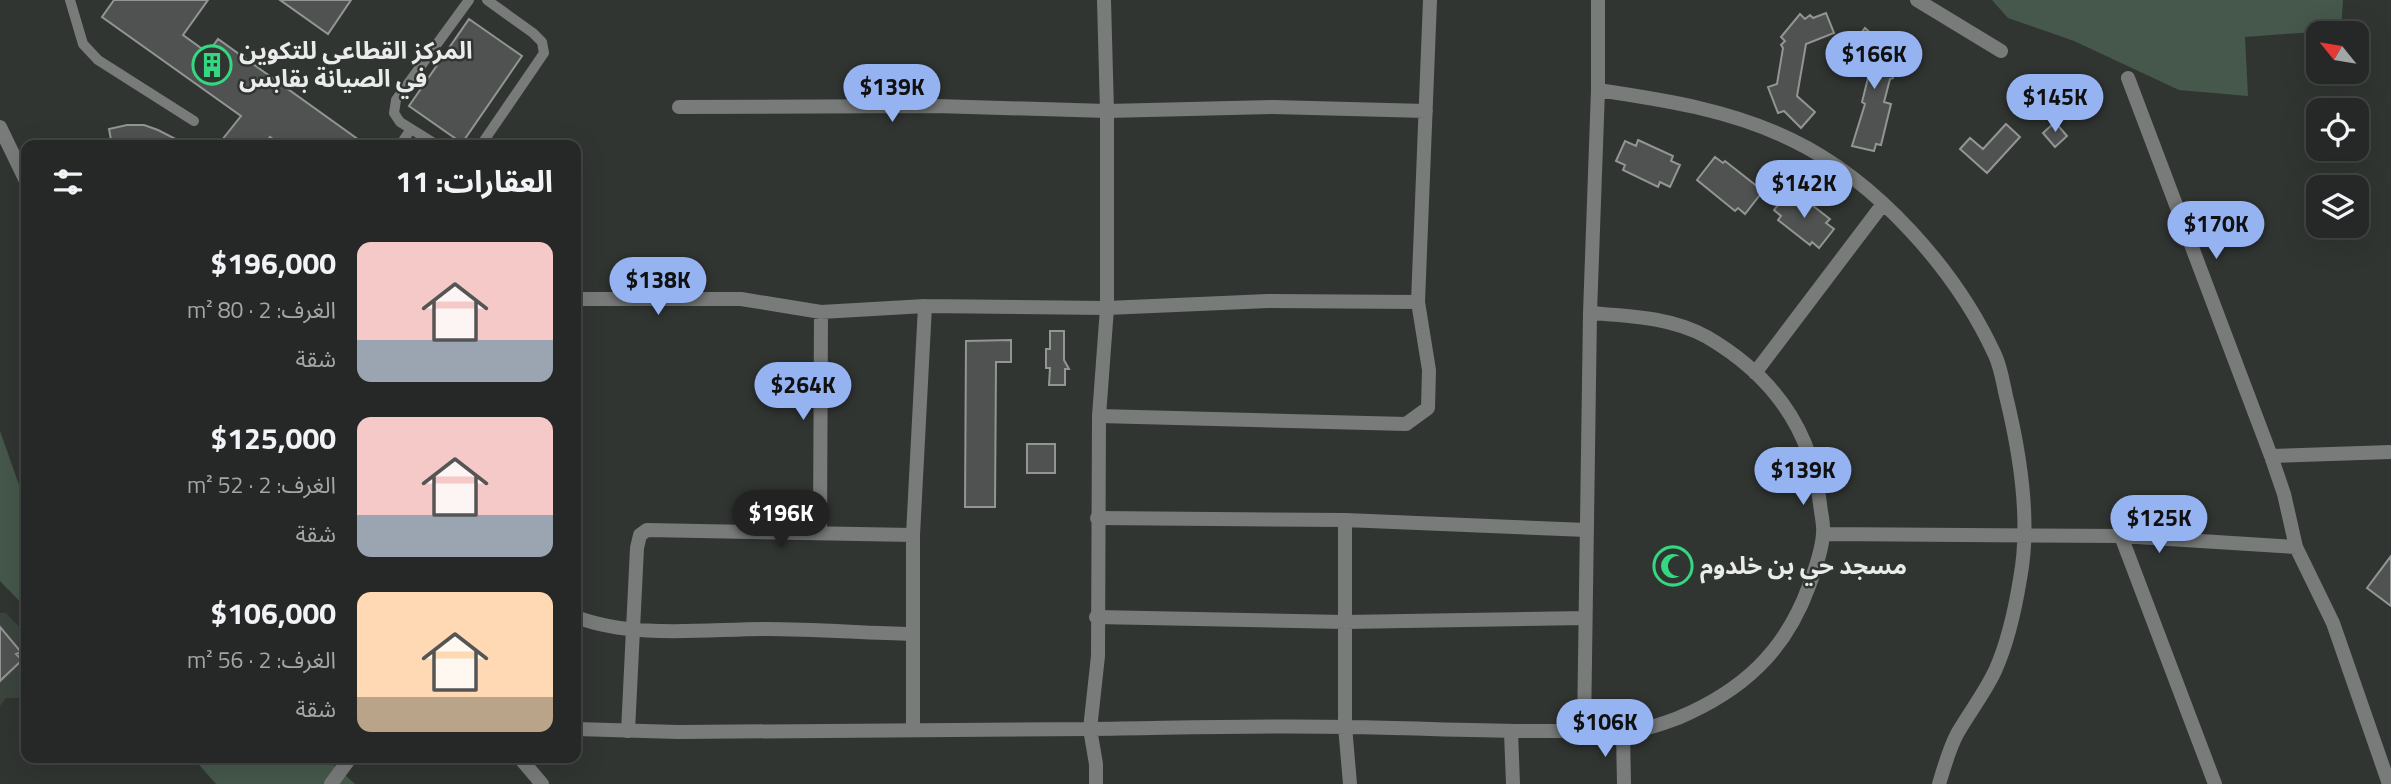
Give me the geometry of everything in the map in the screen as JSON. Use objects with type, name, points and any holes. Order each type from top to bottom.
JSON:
[{"type":"street","points":[[1096,784],[1096,764],[1090,729],[1098,656],[1096,617],[1099,416],[1107,308],[1104,0]]},
{"type":"street","points":[[1099,416],[1406,424],[1428,408],[1429,370],[1418,302],[1430,0]]},
{"type":"street","points":[[1584,730],[1598,0]]},
{"type":"street","points":[[1917,0],[2001,51]]},
{"type":"street","points":[[2128,78],[2271,456],[2284,494],[2296,547],[2333,623],[2386,754],[2389,784]]},
{"type":"street","points":[[1598,90],[1715,110],[1752,122],[1794,141],[1861,184],[1932,257],[1973,314],[1996,358],[2015,433],[2021,476],[2021,577],[2009,632],[1996,669],[1981,698],[1956,735],[1939,784]]},
{"type":"street","points":[[679,107],[936,106],[1107,111],[1273,107],[1426,111]]},
{"type":"street","points":[[0,127],[21,171]]},
{"type":"street","points":[[1755,373],[1883,204]]},
{"type":"street","points":[[581,299],[741,299],[821,312],[925,306],[1107,308],[1268,301],[1418,302]]},
{"type":"street","points":[[913,729],[913,535],[925,306]]},
{"type":"street","points":[[820,533],[821,312]]},
{"type":"street","points":[[581,729],[1039,731],[1345,726],[1623,733],[1675,719],[1718,699],[1749,677],[1774,651],[1800,610],[1824,534],[1814,463],[1801,430],[1790,413],[1755,373],[1737,358],[1705,337],[1675,324],[1590,313]]},
{"type":"street","points":[[2271,456],[2391,452]]},
{"type":"street","points":[[1097,518],[1345,520],[1587,530]]},
{"type":"street","points":[[1345,520],[1345,726],[1350,784]]},
{"type":"street","points":[[628,731],[636,548],[640,536],[647,530],[691,533],[913,535]]},
{"type":"street","points":[[1824,534],[2122,536],[2296,547]]},
{"type":"street","points":[[2122,536],[2216,784]]},
{"type":"street","points":[[1096,617],[1345,622],[1586,618]]},
{"type":"street","points":[[581,619],[632,630],[772,629],[912,634]]},
{"type":"street","points":[[1511,732],[1513,784]]},
{"type":"street","points":[[1623,733],[1623,784]]},
{"type":"street","points":[[331,784],[346,763]]},
{"type":"street","points":[[524,763],[542,784]]},
{"type":"lane","points":[[70,0],[83,44],[98,60],[194,121]]},
{"type":"lane","points":[[429,140],[400,122],[394,113],[396,100],[469,0]]},
{"type":"lane","points":[[484,140],[544,53],[542,42],[533,33],[487,0]]},
{"type":"lane","points":[[403,140],[411,129]]},
{"type":"shaded area","points":[[0,613],[6,613],[21,629],[21,698],[6,698],[0,706]]},
{"type":"green space","points":[[1992,0],[2343,0],[2342,21],[2306,21],[2306,33],[2245,37],[2248,96],[2179,90],[2074,41],[2008,18]]},
{"type":"green space","points":[[0,431],[21,491],[21,603],[0,581]]},
{"type":"green space","points":[[197,763],[332,763],[355,784],[216,784]]},
{"type":"building","name":"المركز القطاعى للتكوين في الصيانة بقابس","points":[[114,0],[208,0],[183,35],[208,53],[218,39],[359,140],[274,140],[270,137],[268,140],[222,140],[241,116],[102,17]]},
{"type":"building","name":"المركز القطاعى للتكوين في الصيانة بقابس","points":[[280,0],[351,0],[328,34]]},
{"type":"building","points":[[1826,13],[1834,33],[1806,44],[1797,96],[1815,112],[1801,128],[1784,111],[1778,113],[1768,87],[1777,84],[1783,48],[1781,45],[1785,41],[1781,37],[1800,14],[1805,19],[1810,15],[1813,18]]},
{"type":"building","name":"المركز القطاعى للتكوين في الصيانة بقابس","points":[[469,19],[522,56],[464,140],[458,140],[409,106]]},
{"type":"building","points":[[1865,28],[1883,44],[1889,42],[1896,71],[1892,72],[1893,78],[1890,79],[1884,102],[1891,104],[1881,145],[1876,144],[1874,151],[1852,146],[1865,104],[1862,102],[1872,62],[1851,46]]},
{"type":"building","points":[[2055,122],[2067,136],[2055,147],[2043,133]]},
{"type":"building","points":[[2006,124],[2020,137],[1987,173],[1960,149],[1970,138],[1983,149]]},
{"type":"building","points":[[144,125],[177,140],[111,140],[109,129]]},
{"type":"building","points":[[1638,140],[1673,156],[1671,161],[1680,165],[1670,187],[1660,182],[1658,187],[1623,170],[1625,165],[1616,161],[1625,141],[1636,146]]},
{"type":"building","points":[[1715,157],[1723,163],[1725,161],[1763,191],[1745,214],[1738,208],[1735,211],[1697,180]]},
{"type":"building","points":[[1789,191],[1797,198],[1799,195],[1830,219],[1826,223],[1834,229],[1819,248],[1812,242],[1810,245],[1778,220],[1781,216],[1774,210]]},
{"type":"building","points":[[1050,331],[1064,331],[1064,360],[1069,369],[1065,369],[1065,385],[1049,385],[1050,368],[1046,368],[1046,349],[1050,349]]},
{"type":"building","points":[[1011,340],[1011,362],[996,362],[995,507],[965,507],[966,341]]},
{"type":"building","points":[[1027,444],[1055,444],[1055,473],[1027,473]]},
{"type":"building","points":[[2391,556],[2391,606],[2367,588]]},
{"type":"building","points":[[0,627],[21,652],[16,654],[21,661],[0,681]]},
{"type":"place","name":"المركز القطاعى للتكوين في الصيانة بقابس","points":[[212,65]]},
{"type":"place","name":"مسجد حي بن خلدوم","points":[[1673,566]]}]
